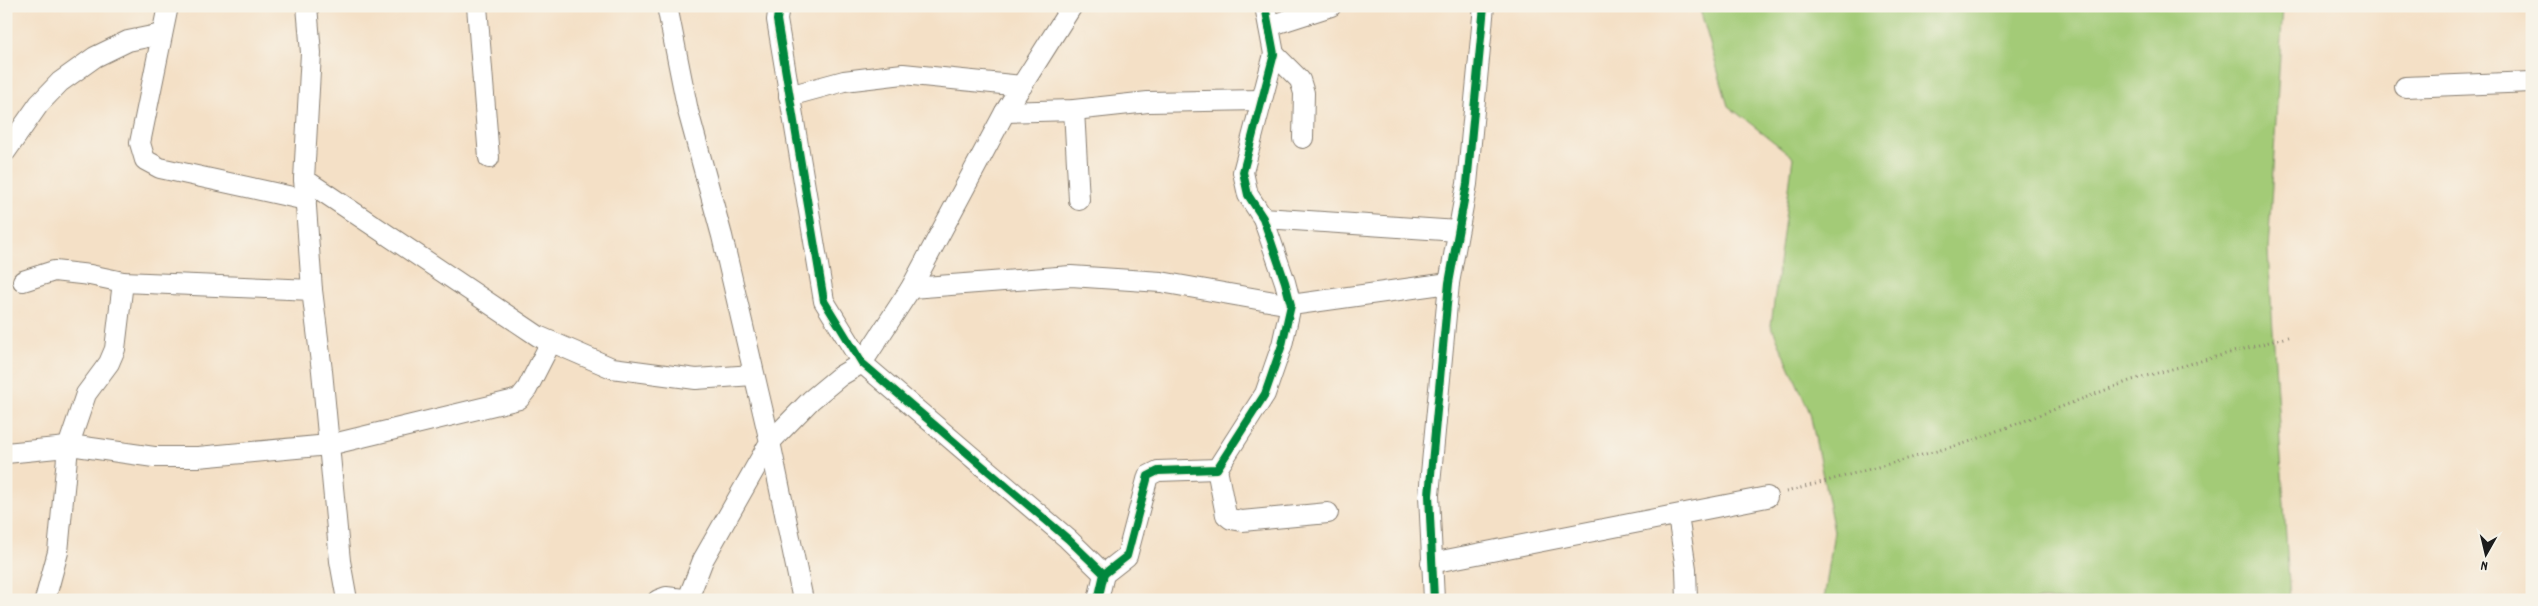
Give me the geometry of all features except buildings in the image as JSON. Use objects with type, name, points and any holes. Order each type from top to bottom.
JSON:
[{"type":"street","points":[[168,6],[140,143],[145,160],[160,168],[306,200]]},
{"type":"street","points":[[307,6],[311,53],[304,179],[312,290],[340,562],[346,600]]},
{"type":"street","points":[[477,6],[489,158]]},
{"type":"street","points":[[667,6],[688,111],[722,236],[770,442],[803,600]]},
{"type":"street","points":[[779,6],[777,20],[824,301],[862,363],[1068,539],[1104,574]]},
{"type":"street","points":[[658,600],[666,597],[691,599],[703,560],[770,442],[811,400],[840,376],[862,363],[911,288],[1005,112],[1072,6]]},
{"type":"street","points":[[1265,6],[1274,54],[1243,172],[1248,195],[1263,218],[1291,305],[1282,345],[1265,394],[1217,469],[1226,515],[1231,519],[1242,521],[1328,513]]},
{"type":"street","points":[[1268,26],[1331,6]]},
{"type":"street","points":[[1428,598],[1431,563],[1429,496],[1449,283],[1468,174],[1484,6]]},
{"type":"street","points":[[6,151],[39,104],[60,82],[95,57],[128,41],[162,34]]},
{"type":"street","points":[[1274,54],[1300,80],[1304,94],[1303,138]]},
{"type":"street","points":[[790,96],[844,81],[903,74],[1022,86]]},
{"type":"street","points":[[2405,87],[2532,82]]},
{"type":"street","points":[[1005,112],[1074,110],[1148,102],[1262,100]]},
{"type":"street","points":[[1074,110],[1079,200]]},
{"type":"street","points":[[304,179],[538,336],[612,368],[696,379],[753,375]]},
{"type":"street","points":[[1263,218],[1458,231]]},
{"type":"street","points":[[23,281],[54,271],[90,275],[123,282],[312,290]]},
{"type":"street","points":[[911,288],[1072,276],[1161,282],[1291,305],[1449,283]]},
{"type":"street","points":[[45,600],[58,552],[68,447],[86,394],[109,363],[115,349],[123,282]]},
{"type":"street","points":[[6,453],[77,446],[154,456],[198,457],[329,445],[519,400],[527,389],[552,342]]},
{"type":"street","points":[[1098,600],[1104,574],[1127,556],[1148,476],[1158,471],[1217,469]]},
{"type":"street","points":[[1431,563],[1768,497]]},
{"type":"street","points":[[1678,516],[1686,568],[1687,600]]},
{"type":"path","points":[[1768,497],[1966,443],[2132,380],[2291,336]]},
{"type":"green space","points":[[1699,6],[2283,6],[2268,251],[2290,600],[1824,600],[1834,531],[1810,413],[1771,325],[1793,157],[1728,106]]},
{"type":"cycle path","points":[[779,6],[777,20],[824,301],[862,363],[1068,539],[1104,574],[1098,600]]},
{"type":"cycle path","points":[[1104,574],[1127,556],[1148,476],[1158,471],[1217,469],[1265,394],[1282,345],[1291,305],[1263,218],[1248,195],[1243,172],[1274,54],[1265,6]]},
{"type":"cycle path","points":[[1434,600],[1429,495],[1449,283],[1467,184],[1484,6]]}]
